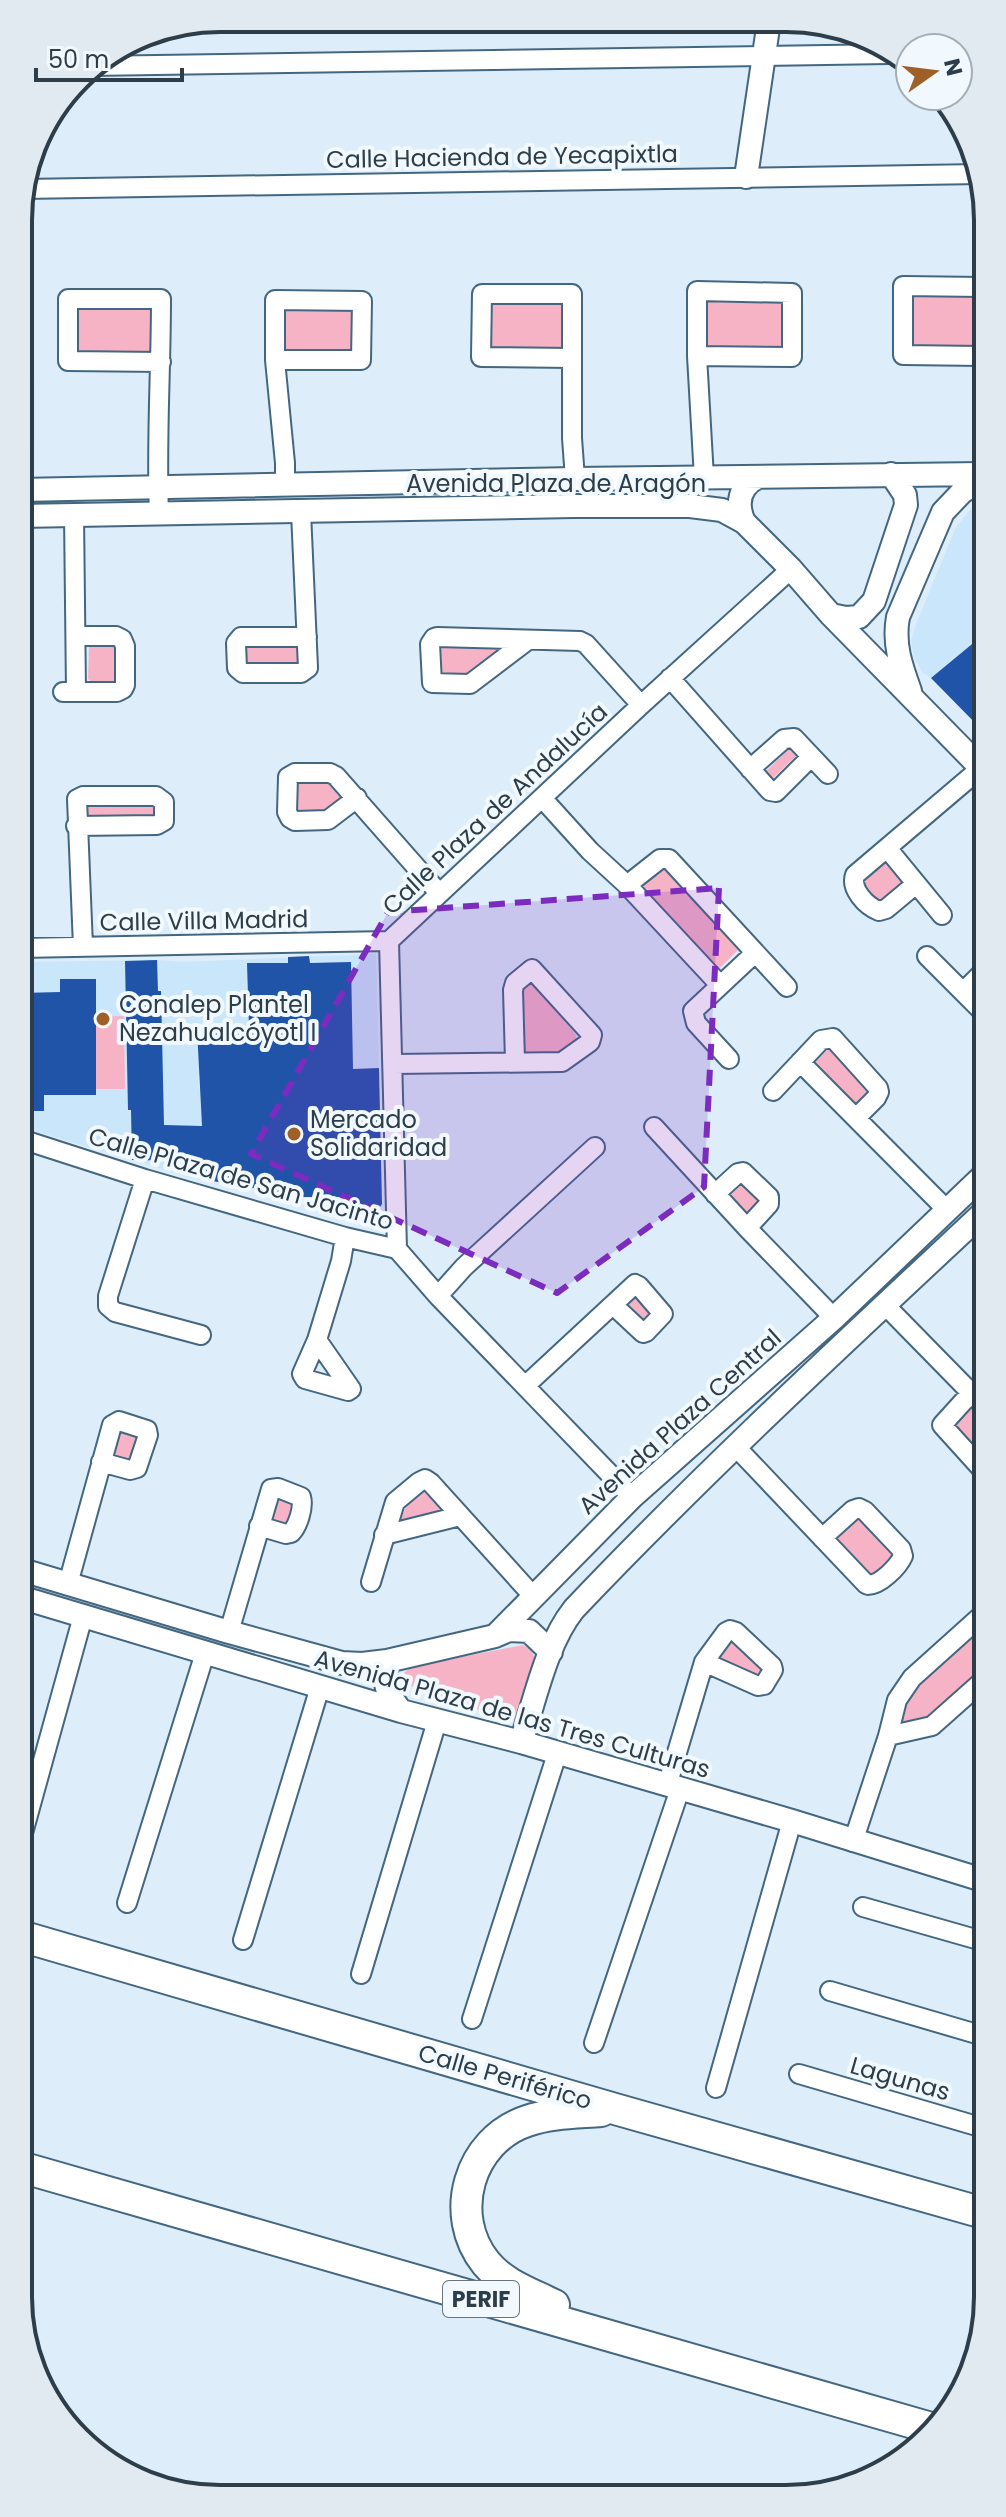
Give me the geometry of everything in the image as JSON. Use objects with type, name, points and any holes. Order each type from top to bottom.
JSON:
[{"type":"highway","name":"Calle Periférico","points":[[32,1939],[974,2210]]},
{"type":"highway","points":[[615,2109],[543,2117],[512,2127],[487,2148],[478,2161],[471,2176],[466,2206],[467,2222],[477,2250],[497,2274],[509,2283],[624,2340]]},
{"type":"highway","name":"PERIF","points":[[32,2170],[922,2426]]},
{"type":"street","points":[[746,177],[767,32]]},
{"type":"street","points":[[114,66],[874,54]]},
{"type":"street","name":"Calle Hacienda de Yecapixtla","points":[[35,189],[968,174]]},
{"type":"street","points":[[974,287],[903,286],[903,355],[974,356]]},
{"type":"street","points":[[697,356],[792,357],[792,293],[697,291],[697,356],[704,478]]},
{"type":"street","points":[[572,358],[481,357],[482,294],[572,294],[575,479]]},
{"type":"street","points":[[159,514],[158,488],[161,362],[161,299],[68,299],[68,361],[161,362]]},
{"type":"street","points":[[275,360],[361,360],[362,301],[275,300],[275,360],[285,485]]},
{"type":"street","points":[[831,615],[859,617],[874,601],[906,505],[905,495],[891,474]]},
{"type":"street","name":"Avenida Plaza de Aragón","points":[[32,490],[891,474],[974,477]]},
{"type":"street","points":[[744,522],[740,497],[747,483],[758,477]]},
{"type":"street","points":[[912,698],[896,651],[898,617],[943,512],[974,483]]},
{"type":"street","name":"Avenida Plaza de Aragón","points":[[32,516],[574,506],[690,506],[722,510],[744,522],[974,761]]},
{"type":"street","points":[[301,512],[307,637],[308,668],[304,672],[238,671],[236,643],[239,638],[307,637]]},
{"type":"street","points":[[74,514],[76,636],[70,692],[117,692],[123,689],[125,646],[122,639],[116,636],[76,636]]},
{"type":"street","name":"Calle Plaza de Andalucía","points":[[397,1249],[389,941],[791,569]]},
{"type":"street","points":[[528,640],[470,684],[432,683],[430,644],[434,638],[528,640],[583,642],[641,705]]},
{"type":"street","points":[[670,678],[770,791],[774,793],[811,757]]},
{"type":"street","points":[[750,769],[790,737],[828,774]]},
{"type":"street","points":[[916,884],[886,909],[879,911],[872,909],[853,881],[855,875],[974,776]]},
{"type":"street","points":[[357,798],[439,893]]},
{"type":"street","points":[[542,798],[720,985]]},
{"type":"street","points":[[76,826],[83,947]]},
{"type":"street","points":[[887,848],[942,915]]},
{"type":"street","points":[[627,885],[660,859],[669,859],[787,987]]},
{"type":"street","name":"Calle Villa Madrid","points":[[32,948],[389,941]]},
{"type":"street","points":[[729,1059],[692,1015],[694,1009],[755,953]]},
{"type":"street","points":[[927,956],[974,1003]]},
{"type":"street","points":[[394,1064],[562,1062],[590,1042],[592,1037],[532,969],[513,986],[515,1061]]},
{"type":"street","points":[[963,992],[974,981]]},
{"type":"street","points":[[773,1091],[821,1040],[829,1037],[878,1088],[876,1098],[856,1118]]},
{"type":"street","points":[[800,1062],[947,1210]]},
{"type":"street","points":[[654,1127],[834,1318]]},
{"type":"street","name":"Calle Plaza de San Jacinto","points":[[32,1144],[345,1237],[397,1249],[438,1296],[632,1497]]},
{"type":"street","points":[[438,1296],[464,1267],[595,1147]]},
{"type":"street","points":[[715,1194],[743,1172],[770,1198],[769,1204],[747,1228]]},
{"type":"street","points":[[145,1179],[108,1296],[108,1306],[115,1312],[201,1335]]},
{"type":"street","name":"Avenida Plaza Central","points":[[495,1636],[632,1497],[834,1318],[974,1184]]},
{"type":"street","points":[[521,1742],[551,1652],[563,1624],[574,1609],[735,1446],[974,1221]]},
{"type":"street","points":[[317,1340],[341,1261],[345,1237]]},
{"type":"street","points":[[525,1386],[613,1305]]},
{"type":"street","points":[[885,1305],[974,1396]]},
{"type":"street","points":[[971,1393],[942,1425],[974,1460]]},
{"type":"street","points":[[735,1446],[822,1538],[871,1586],[903,1556],[892,1540],[859,1508],[822,1538]]},
{"type":"street","points":[[68,1584],[101,1462]]},
{"type":"street","points":[[371,1582],[395,1502],[421,1480],[431,1483],[534,1597]]},
{"type":"street","points":[[384,1535],[460,1516]]},
{"type":"street","points":[[229,1632],[259,1526]]},
{"type":"street","name":"Avenida Plaza de las Tres Culturas","points":[[32,1573],[342,1663],[387,1661]]},
{"type":"street","name":"Avenida Plaza de las Tres Culturas","points":[[32,1601],[401,1711],[521,1742],[792,1821],[974,1877]]},
{"type":"street","points":[[32,1800],[83,1616]]},
{"type":"street","points":[[853,1842],[897,1700],[912,1678],[974,1622]]},
{"type":"street","points":[[401,1711],[385,1687],[387,1661],[509,1630],[529,1631],[551,1652]]},
{"type":"street","points":[[127,1903],[205,1653]]},
{"type":"street","points":[[594,2043],[674,1787],[674,1761],[704,1662]]},
{"type":"street","points":[[243,1940],[320,1687]]},
{"type":"street","points":[[888,1736],[932,1726],[974,1689]]},
{"type":"street","points":[[361,1974],[437,1721]]},
{"type":"street","points":[[472,2019],[557,1754]]},
{"type":"street","points":[[716,2088],[792,1821]]},
{"type":"street","points":[[863,1907],[974,1939]]},
{"type":"street","points":[[830,1991],[974,2033]]},
{"type":"street","name":"Lagunas","points":[[799,2074],[974,2125]]},
{"type":"highlighted area","points":[[719,888],[704,1187],[557,1293],[251,1154],[388,912]]},
{"type":"shaded area","points":[[912,296],[974,297],[974,345],[911,345]]},
{"type":"shaded area","points":[[704,299],[782,300],[782,348],[704,347]]},
{"type":"shaded area","points":[[487,300],[566,301],[565,350],[487,349]]},
{"type":"shaded area","points":[[279,305],[358,306],[357,355],[279,354]]},
{"type":"shaded area","points":[[76,306],[155,307],[155,355],[76,354]]},
{"type":"shaded area","points":[[974,507],[974,722],[922,672],[914,657],[911,641],[955,529]]},
{"type":"shaded area","points":[[296,642],[300,655],[297,669],[244,668],[242,643]]},
{"type":"shaded area","points":[[93,643],[115,645],[118,649],[118,679],[114,683],[88,679],[89,646]]},
{"type":"shaded area","points":[[507,644],[470,677],[437,679],[436,645]]},
{"type":"shaded area","points":[[791,747],[798,754],[773,778],[768,777],[766,771]]},
{"type":"shaded area","points":[[294,781],[331,781],[346,797],[327,812],[294,810]]},
{"type":"shaded area","points":[[88,806],[160,806],[159,815],[87,815],[85,809]]},
{"type":"shaded area","points":[[884,858],[906,884],[878,907],[856,880]]},
{"type":"shaded area","points":[[663,865],[741,947],[715,973],[636,890]]},
{"type":"shaded area","points":[[376,954],[379,1068],[198,1075],[207,1180],[32,1130],[32,962],[182,962]]},
{"type":"shaded area","points":[[530,980],[576,1035],[577,1041],[560,1054],[522,1056],[521,982]]},
{"type":"shaded area","points":[[124,1016],[125,1089],[96,1089],[96,1017]]},
{"type":"shaded area","points":[[831,1046],[875,1090],[856,1108],[813,1064]]},
{"type":"shaded area","points":[[741,1177],[763,1200],[745,1219],[722,1197]]},
{"type":"shaded area","points":[[634,1290],[656,1313],[643,1326],[621,1303]]},
{"type":"shaded area","points":[[971,1402],[974,1405],[974,1449],[949,1423]]},
{"type":"shaded area","points":[[124,1430],[143,1436],[139,1464],[112,1456],[119,1432]]},
{"type":"shaded area","points":[[425,1488],[447,1513],[398,1526],[407,1504]]},
{"type":"shaded area","points":[[271,1494],[294,1498],[289,1527],[267,1523]]},
{"type":"shaded area","points":[[858,1515],[897,1556],[872,1579],[833,1538]]},
{"type":"shaded area","points":[[974,1634],[974,1677],[931,1715],[903,1722],[900,1718],[905,1696]]},
{"type":"shaded area","points":[[730,1639],[764,1667],[758,1678],[714,1658]]},
{"type":"shaded area","points":[[523,1645],[531,1650],[536,1660],[518,1718],[511,1721],[408,1685],[403,1679],[404,1673],[411,1667]]},
{"type":"building","points":[[974,642],[974,722],[931,678]]},
{"type":"building","points":[[309,956],[310,963],[351,962],[353,1069],[379,1068],[382,1204],[377,1212],[361,1215],[354,1211],[346,1197],[301,1197],[207,1180],[205,1161],[132,1160],[125,961],[157,960],[158,991],[161,991],[164,1125],[202,1126],[197,1029],[249,1028],[247,963],[288,963],[288,957]]},
{"type":"building","points":[[60,979],[96,979],[96,1095],[44,1095],[44,1111],[32,1111],[32,993],[60,992]]},
{"type":"place","name":"Conalep Plantel Nezahualcóyotl I","points":[[103,1019]]},
{"type":"place","name":"Mercado Solidaridad","points":[[294,1134]]}]
